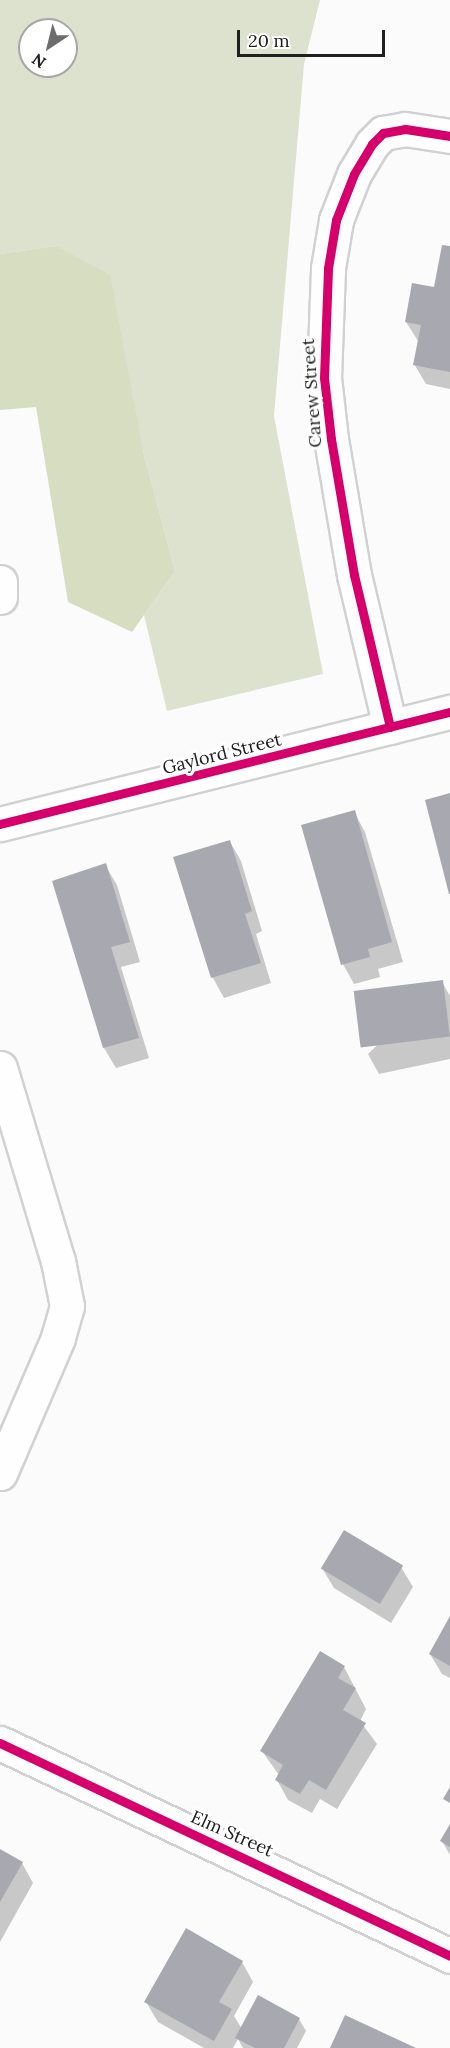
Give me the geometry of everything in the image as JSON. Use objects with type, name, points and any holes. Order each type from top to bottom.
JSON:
[{"type":"street","name":"Carew Street","points":[[390,727],[354,575],[331,439],[324,378],[328,268],[336,220],[354,174],[372,144],[383,133],[405,129],[450,136]]},
{"type":"street","points":[[0,582],[0,597]]},
{"type":"street","name":"Gaylord Street","points":[[0,824],[450,712]]},
{"type":"street","points":[[0,1068],[58,1262],[67,1306],[58,1338],[0,1473]]},
{"type":"street","name":"Elm Street","points":[[0,1743],[450,1956]]},
{"type":"green space","points":[[0,0],[320,0],[304,64],[274,416],[323,674],[167,711],[144,615],[175,571],[143,451],[56,246],[0,254]]},
{"type":"green space","points":[[56,246],[110,275],[143,451],[175,571],[132,632],[68,602],[36,407],[0,410],[0,254]]},
{"type":"building","points":[[442,245],[450,246],[450,372],[413,365],[421,325],[405,322],[412,283],[434,287]]},
{"type":"building","points":[[450,793],[450,894],[449,894],[425,800]]},
{"type":"building","points":[[355,810],[392,942],[368,949],[370,957],[341,965],[301,825]]},
{"type":"building","points":[[230,840],[252,911],[245,914],[261,963],[211,978],[173,857]]},
{"type":"building","points":[[106,863],[130,942],[111,947],[139,1038],[103,1048],[52,881]]},
{"type":"building","points":[[443,980],[450,1037],[361,1048],[354,991]]},
{"type":"building","points":[[344,1530],[403,1566],[380,1604],[321,1569]]},
{"type":"building","points":[[450,1616],[450,1666],[429,1654]]},
{"type":"building","points":[[320,1651],[345,1666],[338,1678],[356,1688],[343,1710],[366,1723],[326,1790],[309,1780],[300,1794],[275,1780],[283,1765],[260,1751]]},
{"type":"building","points":[[450,1787],[450,1803],[443,1799]]},
{"type":"building","points":[[450,1824],[450,1847],[440,1841]]},
{"type":"building","points":[[0,1849],[23,1862],[0,1902]]},
{"type":"building","points":[[186,1928],[243,1961],[219,2002],[232,2009],[214,2041],[144,2002]]},
{"type":"building","points":[[258,1995],[300,2018],[284,2048],[255,2048],[235,2038]]},
{"type":"building","points":[[345,2015],[416,2048],[330,2048]]},
{"type":"cycle path","points":[[390,727],[354,575],[331,439],[324,378],[328,268],[336,220],[354,174],[372,144],[383,133],[405,129],[450,136]]},
{"type":"cycle path","points":[[0,824],[450,712]]},
{"type":"cycle path","points":[[0,1743],[450,1956]]}]
